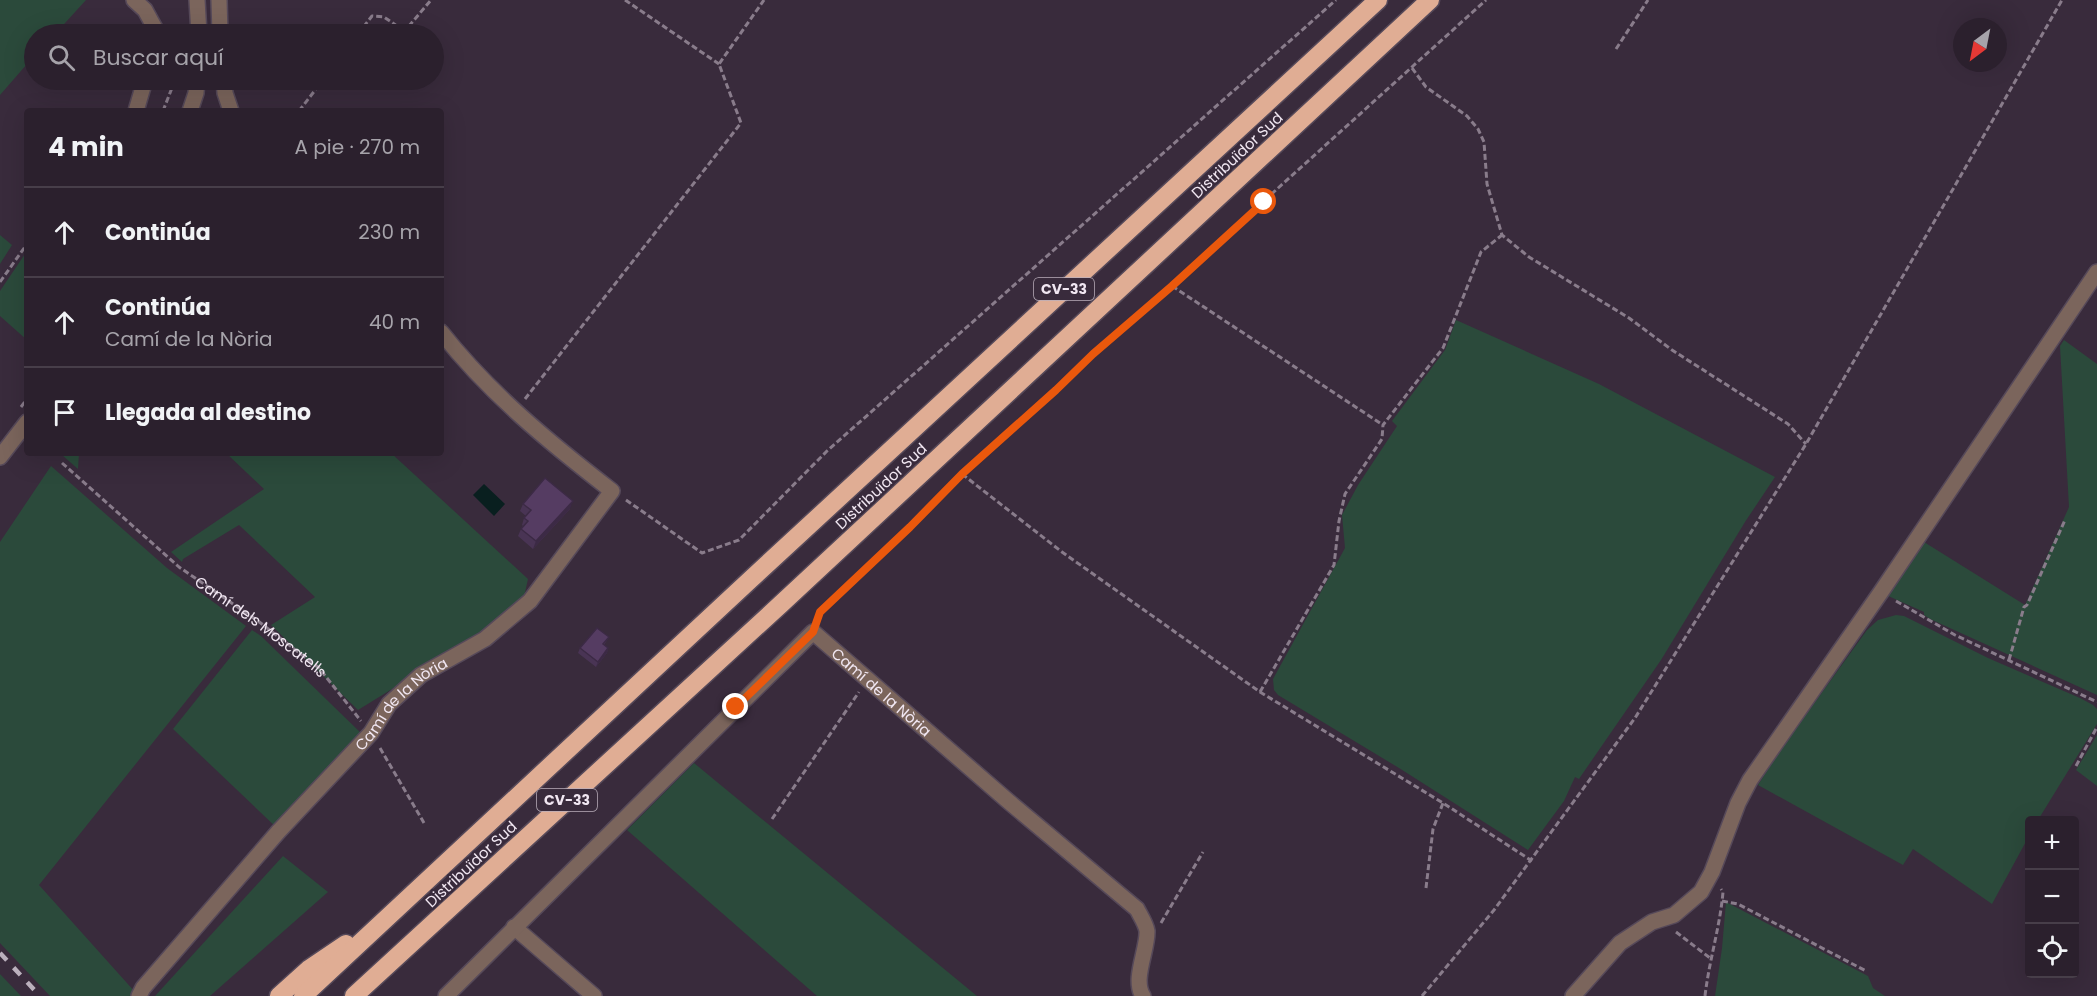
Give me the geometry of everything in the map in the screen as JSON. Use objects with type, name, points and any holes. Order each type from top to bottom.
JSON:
[{"type":"highway","name":"Distribuïdor Sud","points":[[303,996],[759,571],[1378,0]]},
{"type":"highway","name":"Distribuïdor Sud","points":[[354,996],[781,604],[1430,0]]},
{"type":"highway","points":[[279,996],[309,969],[390,915]]},
{"type":"highway","points":[[368,996],[431,925]]},
{"type":"street","points":[[134,0],[145,10],[152,24]]},
{"type":"street","points":[[197,0],[198,24]]},
{"type":"street","points":[[219,0],[220,24]]},
{"type":"street","points":[[137,108],[142,90]]},
{"type":"street","points":[[191,108],[196,90]]},
{"type":"street","points":[[225,90],[230,108]]},
{"type":"street","points":[[1573,996],[1620,943],[1652,922],[1674,915],[1701,892],[1712,872],[1738,803],[1750,780],[1881,592],[2097,272]]},
{"type":"street","points":[[444,336],[459,355],[514,412],[612,491]]},
{"type":"street","points":[[0,457],[24,426]]},
{"type":"street","name":"Camí de la Nòria","points":[[139,996],[143,988],[278,832],[371,734],[389,705],[421,675],[485,639],[530,601],[612,491]]},
{"type":"street","points":[[446,996],[813,632]]},
{"type":"street","name":"Camí de la Nòria","points":[[813,632],[867,681],[1137,909],[1147,929],[1140,971],[1140,993],[1143,996]]},
{"type":"street","points":[[514,927],[594,996]]},
{"type":"path","points":[[411,24],[431,0]]},
{"type":"path","points":[[514,412],[741,123],[719,64],[625,0]]},
{"type":"path","points":[[719,64],[764,0]]},
{"type":"path","points":[[612,491],[702,553],[739,540],[827,451],[1335,0]]},
{"type":"path","points":[[813,632],[820,612],[962,474],[1486,0]]},
{"type":"path","points":[[1616,49],[1648,0]]},
{"type":"path","points":[[1422,996],[1532,861],[1635,718],[1806,444],[2062,0]]},
{"type":"path","points":[[366,24],[372,16],[384,17],[394,24]]},
{"type":"path","points":[[1412,68],[1426,87],[1467,116],[1478,129],[1484,142],[1487,184],[1502,235],[1529,257],[1629,318],[1672,350],[1788,424],[1806,444]]},
{"type":"path","points":[[164,108],[171,90]]},
{"type":"path","points":[[301,108],[315,90]]},
{"type":"path","points":[[1260,692],[1334,565],[1345,494],[1382,439],[1383,425],[1443,348],[1481,252],[1502,235]]},
{"type":"path","points":[[0,282],[24,248]]},
{"type":"path","points":[[1172,286],[1383,425]]},
{"type":"path","name":"Camí dels Moscatells","points":[[62,463],[179,567],[258,621],[320,668],[371,734],[424,823]]},
{"type":"path","points":[[962,474],[1062,552],[1260,692],[1443,803],[1532,861]]},
{"type":"path","points":[[2009,660],[2024,607],[2027,605],[2065,520]]},
{"type":"path","points":[[1881,592],[1956,635],[2097,702]]},
{"type":"path","points":[[772,819],[867,681]]},
{"type":"path","points":[[2076,766],[2097,727]]},
{"type":"path","points":[[1426,888],[1433,829],[1443,803]]},
{"type":"path","points":[[1144,951],[1203,852]]},
{"type":"path","points":[[1705,996],[1723,892],[1712,872]]},
{"type":"path","points":[[1722,902],[1738,904],[1866,971]]},
{"type":"path","points":[[1664,918],[1670,928],[1710,958]]},
{"type":"green space","points":[[0,0],[86,0],[64,24],[24,24],[24,67],[0,95]]},
{"type":"green space","points":[[0,235],[12,245],[0,264]]},
{"type":"green space","points":[[24,255],[24,337],[0,316],[0,291]]},
{"type":"green space","points":[[1456,320],[1599,384],[1775,477],[1661,660],[1579,779],[1575,777],[1564,801],[1528,850],[1278,695],[1274,690],[1273,679],[1345,548],[1342,515],[1358,485],[1397,426],[1392,421],[1445,350]]},
{"type":"green space","points":[[2064,340],[2097,364],[2097,695],[1930,619],[1924,615],[1924,612],[1886,595],[1924,542],[2025,605],[2069,507],[2060,346]]},
{"type":"green space","points":[[63,456],[79,456],[78,469]]},
{"type":"green space","points":[[229,456],[394,456],[528,579],[524,597],[496,625],[358,710],[271,625],[315,597],[239,525],[183,559],[182,562],[171,552],[264,489]]},
{"type":"green space","points":[[51,466],[167,568],[246,626],[39,885],[135,992],[132,996],[50,996],[0,943],[0,542]]},
{"type":"green space","points":[[1896,615],[1904,616],[1988,658],[2080,698],[2097,709],[2097,724],[2040,816],[2025,816],[2025,843],[1992,904],[1913,849],[1903,865],[1758,785],[1867,630],[1878,620]]},
{"type":"green space","points":[[252,630],[261,636],[363,735],[279,830],[173,729]]},
{"type":"green space","points":[[2097,735],[2097,786],[2076,770]]},
{"type":"green space","points":[[694,763],[977,996],[817,996],[627,830]]},
{"type":"green space","points":[[283,856],[328,892],[210,996],[155,996]]},
{"type":"green space","points":[[1726,902],[1868,976],[1873,988],[1885,996],[1715,996]]},
{"type":"green space","points":[[0,974],[21,996],[0,996]]},
{"type":"shaded area","points":[[484,484],[505,504],[494,516],[473,495]]},
{"type":"building","points":[[545,478],[573,501],[536,541],[521,529],[528,521],[524,518],[531,510],[523,504]]},
{"type":"building","points":[[597,628],[609,637],[603,644],[608,648],[598,662],[580,648]]},
{"type":"railway","points":[[0,953],[40,996]]},
{"type":"route","points":[[736,707],[813,632],[820,612],[962,474],[1264,202]]}]
